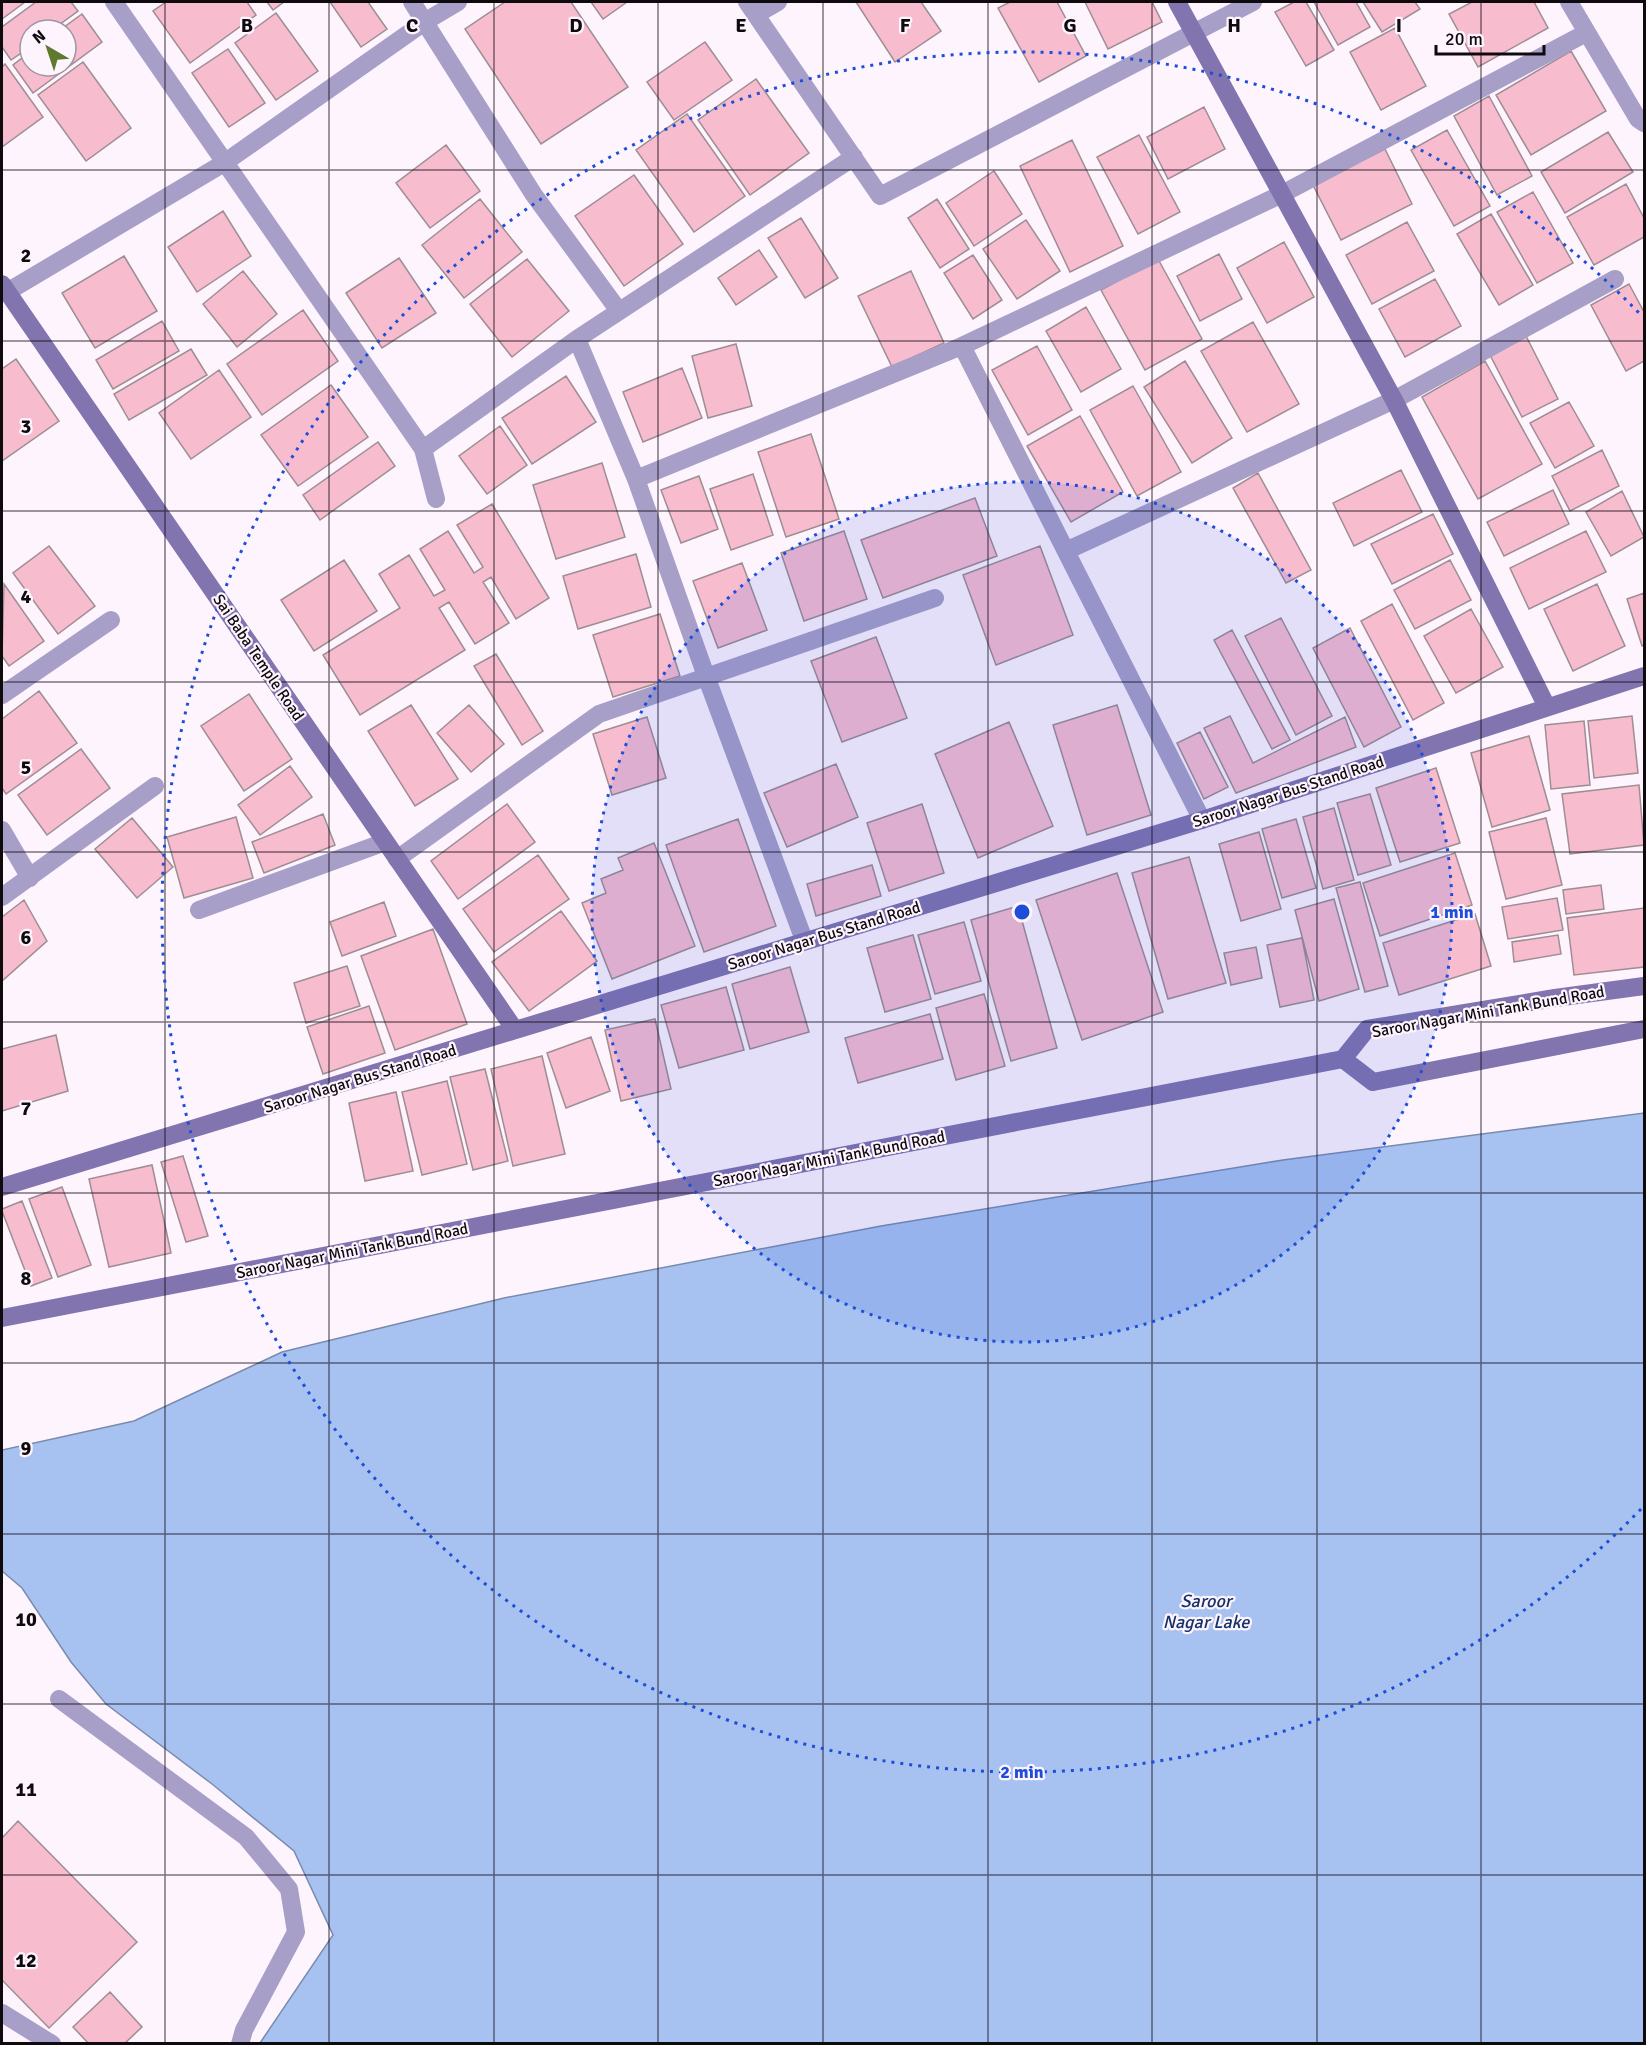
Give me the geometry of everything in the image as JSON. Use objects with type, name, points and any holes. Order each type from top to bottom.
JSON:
[{"type":"street","points":[[114,2],[423,449],[436,499]]},
{"type":"street","points":[[412,2],[534,195],[619,311]]},
{"type":"street","points":[[4,288],[224,163],[426,21],[458,2]]},
{"type":"street","points":[[778,2],[752,8],[880,196],[1253,2]]},
{"type":"street","points":[[1177,2],[1394,400],[1547,707]]},
{"type":"street","points":[[1569,2],[1638,119],[1644,123]]},
{"type":"street","points":[[636,478],[962,346],[1282,194],[1586,33]]},
{"type":"street","points":[[423,449],[576,339],[854,157]]},
{"type":"street","points":[[1068,550],[1394,400],[1615,279]]},
{"type":"street","name":"Sai Baba Temple Road","points":[[4,288],[515,1030]]},
{"type":"street","points":[[576,339],[636,478],[706,676],[804,940]]},
{"type":"street","points":[[962,346],[1068,550],[1202,820]]},
{"type":"street","points":[[397,859],[598,714],[935,598]]},
{"type":"street","points":[[2,695],[111,620]]},
{"type":"street","name":"Saroor Nagar Bus Stand Road","points":[[2,1187],[1202,820],[1644,676]]},
{"type":"street","points":[[2,897],[155,786]]},
{"type":"street","points":[[2,830],[30,878]]},
{"type":"street","points":[[199,910],[385,842]]},
{"type":"street","name":"Saroor Nagar Mini Tank Bund Road","points":[[2,1318],[1343,1059],[1367,1029],[1644,986]]},
{"type":"street","points":[[1343,1059],[1373,1082],[1644,1029]]},
{"type":"street","points":[[59,1699],[246,1837],[289,1889],[296,1932],[244,2030],[240,2043]]},
{"type":"street","points":[[2,2013],[52,2043]]},
{"type":"water","name":"Saroor Nagar Lake","points":[[1644,1113],[1644,2043],[260,2043],[333,1935],[294,1851],[212,1784],[106,1704],[71,1662],[22,1588],[2,1571],[2,1450],[134,1421],[282,1352],[504,1298],[881,1226],[1283,1160]]},
{"type":"building","points":[[2,2],[25,2],[2,19]]},
{"type":"building","points":[[36,2],[71,2],[78,11],[68,18],[18,18],[18,55],[11,60],[2,47],[2,27]]},
{"type":"building","points":[[166,2],[247,2],[256,15],[190,63],[153,11]]},
{"type":"building","points":[[267,2],[284,2],[273,10]]},
{"type":"building","points":[[330,2],[368,2],[387,29],[361,47]]},
{"type":"building","points":[[505,2],[571,2],[628,87],[541,144],[465,29]]},
{"type":"building","points":[[591,2],[627,2],[603,19]]},
{"type":"building","points":[[856,2],[921,2],[941,31],[895,62]]},
{"type":"building","points":[[1010,2],[1057,2],[1086,56],[1039,82],[998,8]]},
{"type":"building","points":[[1085,2],[1152,2],[1162,22],[1108,49]]},
{"type":"building","points":[[1294,2],[1306,2],[1334,50],[1306,66],[1275,12]]},
{"type":"building","points":[[1314,2],[1356,2],[1370,27],[1338,45]]},
{"type":"building","points":[[1363,2],[1415,2],[1420,9],[1382,32]]},
{"type":"building","points":[[1472,2],[1534,2],[1548,28],[1478,67],[1449,14]]},
{"type":"building","points":[[276,13],[318,71],[276,100],[235,43]]},
{"type":"building","points":[[82,14],[102,42],[78,60],[78,18]]},
{"type":"building","points":[[1395,28],[1426,86],[1381,110],[1350,52]]},
{"type":"building","points":[[705,42],[732,80],[674,120],[647,82]]},
{"type":"building","points":[[228,49],[265,103],[229,127],[192,73]]},
{"type":"building","points":[[1571,51],[1606,111],[1531,155],[1496,95]]},
{"type":"building","points":[[18,61],[18,72],[13,65]]},
{"type":"building","points":[[83,62],[131,128],[86,161],[38,95],[61,78],[78,78],[78,66]]},
{"type":"building","points":[[5,64],[43,117],[2,147],[2,67]]},
{"type":"building","points":[[22,78],[53,78],[33,93]]},
{"type":"building","points":[[756,79],[809,153],[750,195],[698,120]]},
{"type":"building","points":[[1489,96],[1532,176],[1497,195],[1454,116]]},
{"type":"building","points":[[1204,107],[1225,149],[1168,179],[1147,137]]},
{"type":"building","points":[[687,114],[745,196],[694,232],[636,150]]},
{"type":"building","points":[[1447,130],[1490,206],[1454,226],[1411,150]]},
{"type":"building","points":[[1608,132],[1633,172],[1565,213],[1541,172]]},
{"type":"building","points":[[1139,135],[1180,212],[1138,234],[1097,157]]},
{"type":"building","points":[[1072,140],[1123,246],[1070,272],[1020,166]]},
{"type":"building","points":[[446,145],[480,191],[430,228],[396,183]]},
{"type":"building","points":[[1385,149],[1412,204],[1341,240],[1313,185]]},
{"type":"building","points":[[994,171],[1022,214],[974,246],[946,203]]},
{"type":"building","points":[[634,175],[683,244],[624,286],[575,216]]},
{"type":"building","points":[[1626,184],[1644,218],[1644,237],[1594,265],[1567,217]]},
{"type":"building","points":[[1533,192],[1573,263],[1537,283],[1497,212]]},
{"type":"building","points":[[480,199],[522,252],[464,298],[422,245]]},
{"type":"building","points":[[937,199],[969,249],[940,268],[908,218]]},
{"type":"building","points":[[223,211],[251,256],[197,292],[168,247]]},
{"type":"building","points":[[1491,214],[1533,285],[1499,305],[1457,234]]},
{"type":"building","points":[[801,218],[838,278],[805,298],[768,238]]},
{"type":"building","points":[[1026,220],[1060,271],[1017,299],[983,249]]},
{"type":"building","points":[[1407,222],[1434,271],[1372,304],[1346,255]]},
{"type":"building","points":[[1284,242],[1314,297],[1267,323],[1237,268]]},
{"type":"building","points":[[759,250],[777,277],[736,305],[718,278]]},
{"type":"building","points":[[1219,254],[1242,299],[1200,321],[1177,276]]},
{"type":"building","points":[[973,255],[1002,300],[973,319],[944,273]]},
{"type":"building","points":[[124,256],[157,311],[95,348],[62,293]]},
{"type":"building","points":[[399,258],[436,313],[382,348],[346,293]]},
{"type":"building","points":[[527,259],[569,311],[512,357],[470,304]]},
{"type":"building","points":[[1158,259],[1202,339],[1145,370],[1101,290]]},
{"type":"building","points":[[243,271],[277,314],[237,347],[203,304]]},
{"type":"building","points":[[911,271],[944,343],[892,367],[858,296]]},
{"type":"building","points":[[1435,279],[1461,326],[1405,357],[1379,309]]},
{"type":"building","points":[[1629,284],[1644,312],[1644,361],[1626,371],[1591,305]]},
{"type":"building","points":[[1086,307],[1121,369],[1081,392],[1046,331]]},
{"type":"building","points":[[303,310],[338,361],[262,415],[227,364]]},
{"type":"building","points":[[162,321],[179,351],[113,389],[96,360]]},
{"type":"building","points":[[1253,322],[1299,404],[1247,432],[1201,351]]},
{"type":"building","points":[[1525,334],[1558,399],[1522,417],[1489,353]]},
{"type":"building","points":[[736,344],[752,406],[708,418],[692,356]]},
{"type":"building","points":[[1037,346],[1072,410],[1028,435],[992,370]]},
{"type":"building","points":[[191,349],[207,375],[129,420],[114,394]]},
{"type":"building","points":[[16,359],[59,421],[2,461],[2,369]]},
{"type":"building","points":[[1185,361],[1232,438],[1192,463],[1144,387]]},
{"type":"building","points":[[1485,361],[1542,464],[1478,499],[1422,397]]},
{"type":"building","points":[[682,368],[702,418],[643,442],[623,392]]},
{"type":"building","points":[[219,370],[251,417],[191,459],[159,413]]},
{"type":"building","points":[[566,376],[596,422],[532,464],[502,418]]},
{"type":"building","points":[[331,385],[368,437],[298,486],[261,435]]},
{"type":"building","points":[[1133,386],[1181,472],[1137,496],[1090,410]]},
{"type":"building","points":[[1569,402],[1594,446],[1555,468],[1530,423]]},
{"type":"building","points":[[1080,416],[1123,492],[1071,522],[1027,446]]},
{"type":"building","points":[[500,426],[527,465],[487,494],[459,456]]},
{"type":"building","points":[[811,434],[839,519],[786,537],[758,452]]},
{"type":"building","points":[[378,442],[395,466],[320,520],[303,495]]},
{"type":"building","points":[[1602,450],[1619,486],[1570,511],[1552,476]]},
{"type":"building","points":[[602,463],[625,537],[556,559],[533,485]]},
{"type":"building","points":[[1401,470],[1422,512],[1354,546],[1333,503]]},
{"type":"building","points":[[1258,473],[1311,570],[1286,583],[1233,488]]},
{"type":"building","points":[[753,474],[773,535],[731,550],[710,489]]},
{"type":"building","points":[[699,476],[718,529],[681,543],[661,490]]},
{"type":"building","points":[[1553,490],[1569,524],[1504,556],[1487,522]]},
{"type":"building","points":[[1622,491],[1644,537],[1611,556],[1586,512]]},
{"type":"building","points":[[975,498],[997,556],[883,598],[861,540]]},
{"type":"building","points":[[492,504],[549,598],[516,619],[491,577],[483,582],[509,623],[475,644],[449,602],[439,608],[465,650],[360,715],[323,655],[400,608],[379,574],[409,555],[434,596],[445,590],[420,549],[448,531],[474,573],[483,567],[457,525]]},
{"type":"building","points":[[1433,514],[1453,554],[1392,584],[1371,544]]},
{"type":"building","points":[[844,531],[867,599],[804,621],[781,553]]},
{"type":"building","points":[[1586,531],[1606,572],[1529,609],[1510,568]]},
{"type":"building","points":[[49,546],[95,606],[58,634],[13,573]]},
{"type":"building","points":[[1040,546],[1073,635],[996,665],[963,575]]},
{"type":"building","points":[[636,554],[651,607],[578,629],[563,576]]},
{"type":"building","points":[[344,560],[377,611],[314,651],[281,600]]},
{"type":"building","points":[[1450,560],[1471,600],[1415,629],[1394,590]]},
{"type":"building","points":[[742,563],[767,630],[718,648],[693,581]]},
{"type":"building","points":[[4,584],[44,641],[9,666],[2,656]]},
{"type":"building","points":[[1597,584],[1625,646],[1573,671],[1544,609]]},
{"type":"building","points":[[1644,593],[1644,645],[1642,646],[1627,599]]},
{"type":"building","points":[[1392,604],[1444,703],[1413,720],[1361,621]]},
{"type":"building","points":[[1471,609],[1503,667],[1456,693],[1424,636]]},
{"type":"building","points":[[660,614],[680,676],[613,697],[593,635]]},
{"type":"building","points":[[1281,618],[1332,716],[1296,735],[1245,636]]},
{"type":"building","points":[[1350,628],[1401,727],[1364,747],[1313,648]]},
{"type":"building","points":[[1232,630],[1290,740],[1272,749],[1214,640]]},
{"type":"building","points":[[876,637],[907,718],[842,742],[811,661]]},
{"type":"building","points":[[496,654],[543,731],[522,745],[474,666]]},
{"type":"building","points":[[39,691],[77,743],[6,794],[2,788],[2,719]]},
{"type":"building","points":[[249,694],[292,759],[244,791],[201,726]]},
{"type":"building","points":[[411,705],[458,779],[415,806],[368,731]]},
{"type":"building","points":[[469,705],[504,744],[471,772],[437,733]]},
{"type":"building","points":[[1117,705],[1151,815],[1087,835],[1053,725]]},
{"type":"building","points":[[1230,716],[1253,763],[1345,717],[1356,747],[1236,793],[1204,728]]},
{"type":"building","points":[[1632,716],[1638,773],[1594,778],[1588,721]]},
{"type":"building","points":[[647,717],[666,778],[612,795],[593,734]]},
{"type":"building","points":[[1584,721],[1590,785],[1551,789],[1545,725]]},
{"type":"building","points":[[1009,722],[1053,826],[978,858],[935,754]]},
{"type":"building","points":[[1200,732],[1228,787],[1204,799],[1177,743]]},
{"type":"building","points":[[1529,736],[1550,810],[1492,827],[1471,753]]},
{"type":"building","points":[[81,749],[110,788],[47,835],[18,795]]},
{"type":"building","points":[[836,764],[858,817],[787,847],[764,793]]},
{"type":"building","points":[[290,766],[312,797],[260,835],[238,805]]},
{"type":"building","points":[[1436,768],[1460,843],[1400,862],[1376,788]]},
{"type":"building","points":[[1639,785],[1644,845],[1570,854],[1562,794]]},
{"type":"building","points":[[1370,794],[1391,865],[1358,875],[1337,803]]},
{"type":"building","points":[[507,804],[535,842],[458,899],[431,861]]},
{"type":"building","points":[[922,804],[944,873],[889,891],[867,823]]},
{"type":"building","points":[[1334,808],[1354,880],[1323,889],[1303,817]]},
{"type":"building","points":[[323,814],[335,845],[264,873],[252,842]]},
{"type":"building","points":[[236,817],[253,878],[184,898],[167,837]]},
{"type":"building","points":[[132,818],[173,867],[137,898],[95,849]]},
{"type":"building","points":[[1546,818],[1562,885],[1506,899],[1489,832]]},
{"type":"building","points":[[738,819],[776,926],[704,952],[666,845]]},
{"type":"building","points":[[1296,819],[1316,888],[1282,898],[1262,829]]},
{"type":"building","points":[[1259,832],[1281,909],[1241,921],[1219,844]]},
{"type":"building","points":[[654,843],[695,946],[612,979],[582,903],[606,893],[601,879],[623,870],[618,858]]},
{"type":"building","points":[[1455,853],[1472,905],[1380,936],[1363,883]]},
{"type":"building","points":[[538,855],[569,899],[494,952],[463,909]]},
{"type":"building","points":[[1189,857],[1226,983],[1168,999],[1132,873]]},
{"type":"building","points":[[872,865],[881,896],[816,916],[807,884]]},
{"type":"building","points":[[1117,873],[1163,1012],[1082,1040],[1036,900]]},
{"type":"building","points":[[1360,882],[1388,986],[1365,992],[1336,888]]},
{"type":"building","points":[[1601,885],[1604,909],[1566,914],[1563,890]]},
{"type":"building","points":[[1557,898],[1563,930],[1508,939],[1502,907]]},
{"type":"building","points":[[1334,899],[1359,989],[1319,1001],[1295,910]]},
{"type":"building","points":[[24,900],[47,941],[2,981],[2,917]]},
{"type":"building","points":[[384,902],[396,936],[342,956],[330,922]]},
{"type":"building","points":[[1018,906],[1057,1048],[1011,1061],[971,920]]},
{"type":"building","points":[[1644,908],[1644,967],[1574,975],[1567,918]]},
{"type":"building","points":[[561,911],[597,961],[529,1011],[492,962]]},
{"type":"building","points":[[1475,914],[1491,966],[1399,995],[1383,943]]},
{"type":"building","points":[[964,922],[981,981],[935,994],[918,935]]},
{"type":"building","points":[[433,929],[467,1024],[395,1050],[361,956]]},
{"type":"building","points":[[913,935],[931,999],[885,1012],[867,948]]},
{"type":"building","points":[[1558,935],[1561,954],[1514,962],[1512,942]]},
{"type":"building","points":[[1302,938],[1314,1000],[1280,1007],[1267,945]]},
{"type":"building","points":[[1256,947],[1262,978],[1231,985],[1224,953]]},
{"type":"building","points":[[347,966],[360,1006],[306,1023],[294,983]]},
{"type":"building","points":[[790,967],[809,1032],[750,1049],[732,984]]},
{"type":"building","points":[[726,987],[744,1050],[679,1068],[661,1005]]},
{"type":"building","points":[[984,994],[1005,1066],[956,1080],[936,1008]]},
{"type":"building","points":[[369,1006],[385,1053],[323,1074],[307,1027]]},
{"type":"building","points":[[930,1014],[943,1059],[858,1083],[845,1038]]},
{"type":"building","points":[[655,1019],[671,1089],[621,1101],[605,1030]]},
{"type":"building","points":[[56,1035],[68,1091],[2,1111],[2,1049]]},
{"type":"building","points":[[591,1037],[610,1091],[566,1108],[547,1053]]},
{"type":"building","points":[[542,1056],[565,1154],[513,1166],[491,1069]]},
{"type":"building","points":[[485,1069],[508,1161],[473,1170],[450,1077]]},
{"type":"building","points":[[447,1081],[467,1164],[422,1175],[402,1092]]},
{"type":"building","points":[[396,1092],[413,1171],[365,1181],[349,1103]]},
{"type":"building","points":[[183,1156],[208,1236],[186,1242],[161,1162]]},
{"type":"building","points":[[152,1165],[171,1253],[109,1267],[89,1179]]},
{"type":"building","points":[[62,1187],[91,1265],[58,1277],[29,1199]]},
{"type":"building","points":[[22,1201],[52,1278],[31,1286],[2,1211]]},
{"type":"building","points":[[18,1821],[137,1942],[49,2028],[2,1980],[2,1838]]},
{"type":"building","points":[[110,1992],[142,2027],[124,2044],[89,2044],[73,2027]]}]
